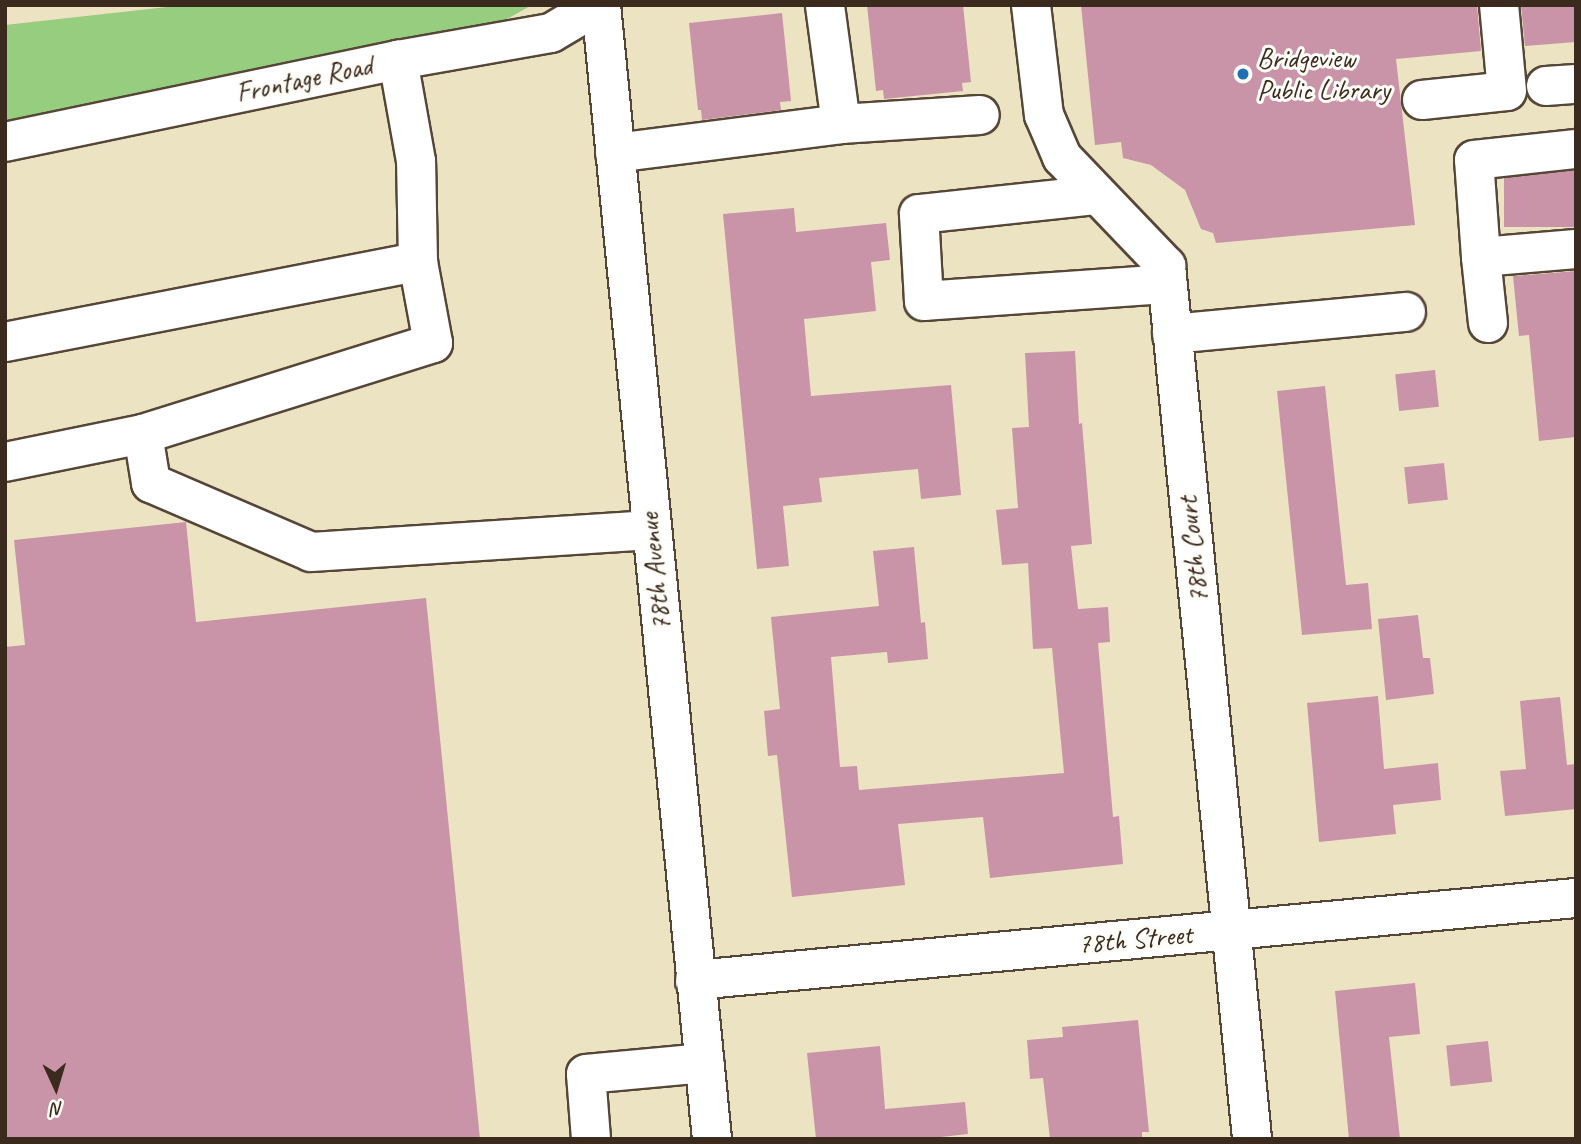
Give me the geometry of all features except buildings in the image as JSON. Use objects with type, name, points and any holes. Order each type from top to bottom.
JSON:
[{"type":"street","name":"Frontage Road","points":[[5,142],[398,60],[551,33],[599,5]]},
{"type":"street","name":"78th Avenue","points":[[599,5],[712,1139]]},
{"type":"street","points":[[825,5],[841,124]]},
{"type":"street","name":"78th Court","points":[[1031,5],[1044,115],[1062,157],[1166,266],[1252,1139]]},
{"type":"street","points":[[1422,100],[1507,91],[1499,5]]},
{"type":"street","points":[[5,462],[143,434],[433,343],[418,262],[416,161],[398,60]]},
{"type":"street","points":[[615,153],[841,124],[980,115]]},
{"type":"street","points":[[1488,323],[1474,160],[1576,149]]},
{"type":"street","points":[[1097,195],[919,214],[924,301],[1167,284]]},
{"type":"street","points":[[1481,257],[1576,249]]},
{"type":"street","points":[[5,342],[418,262]]},
{"type":"street","points":[[1172,334],[1406,312]]},
{"type":"street","points":[[143,434],[151,482],[311,552],[651,530]]},
{"type":"street","name":"78th Street","points":[[695,981],[1576,898]]},
{"type":"street","points":[[591,1139],[586,1074],[704,1063]]},
{"type":"green space","points":[[185,5],[532,5],[498,24],[5,125],[5,25]]},
{"type":"place","name":"Bridgeview Public Library","points":[[1243,74]]}]
